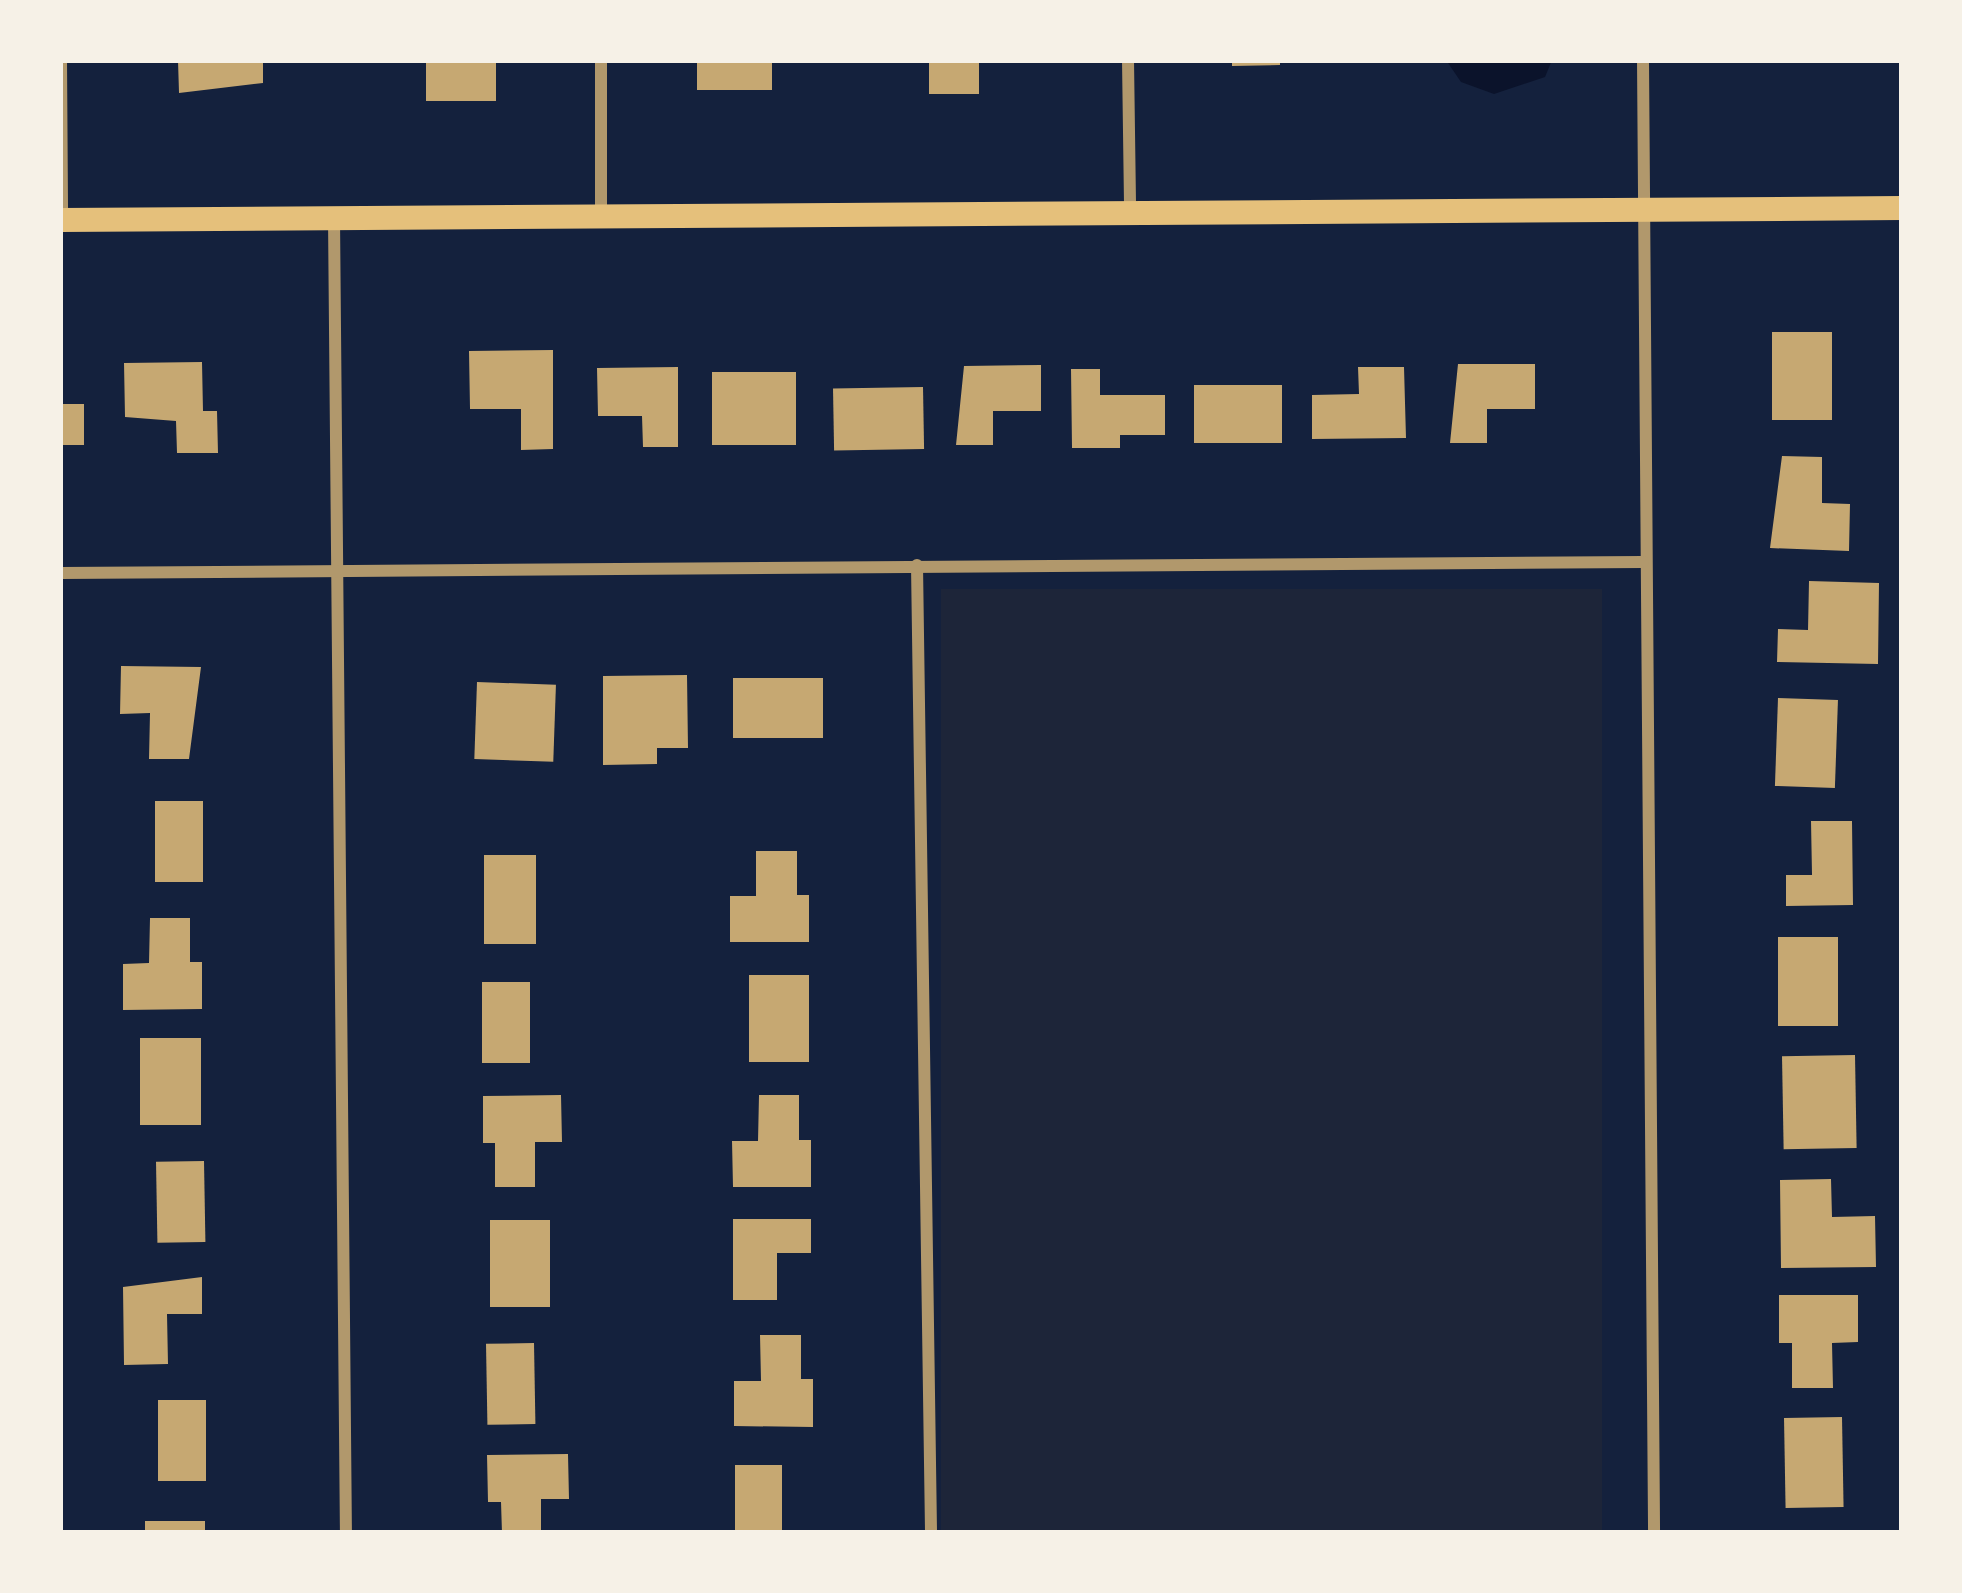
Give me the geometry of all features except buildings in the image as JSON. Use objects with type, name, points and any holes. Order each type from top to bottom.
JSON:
[{"type":"main road","points":[[61,220],[1902,208]]},
{"type":"street","points":[[61,60],[61,220]]},
{"type":"street","points":[[601,60],[601,217]]},
{"type":"street","points":[[1128,60],[1130,213]]},
{"type":"street","points":[[1643,60],[1649,210],[1643,562],[1654,1533]]},
{"type":"street","points":[[334,218],[346,1533]]},
{"type":"street","points":[[60,573],[1643,562]]},
{"type":"street","points":[[917,565],[931,1533]]},
{"type":"shaded area","points":[[1446,60],[1552,60],[1545,77],[1494,94],[1461,82]]},
{"type":"shaded area","points":[[941,589],[1602,589],[1602,1533],[941,1533]]}]
